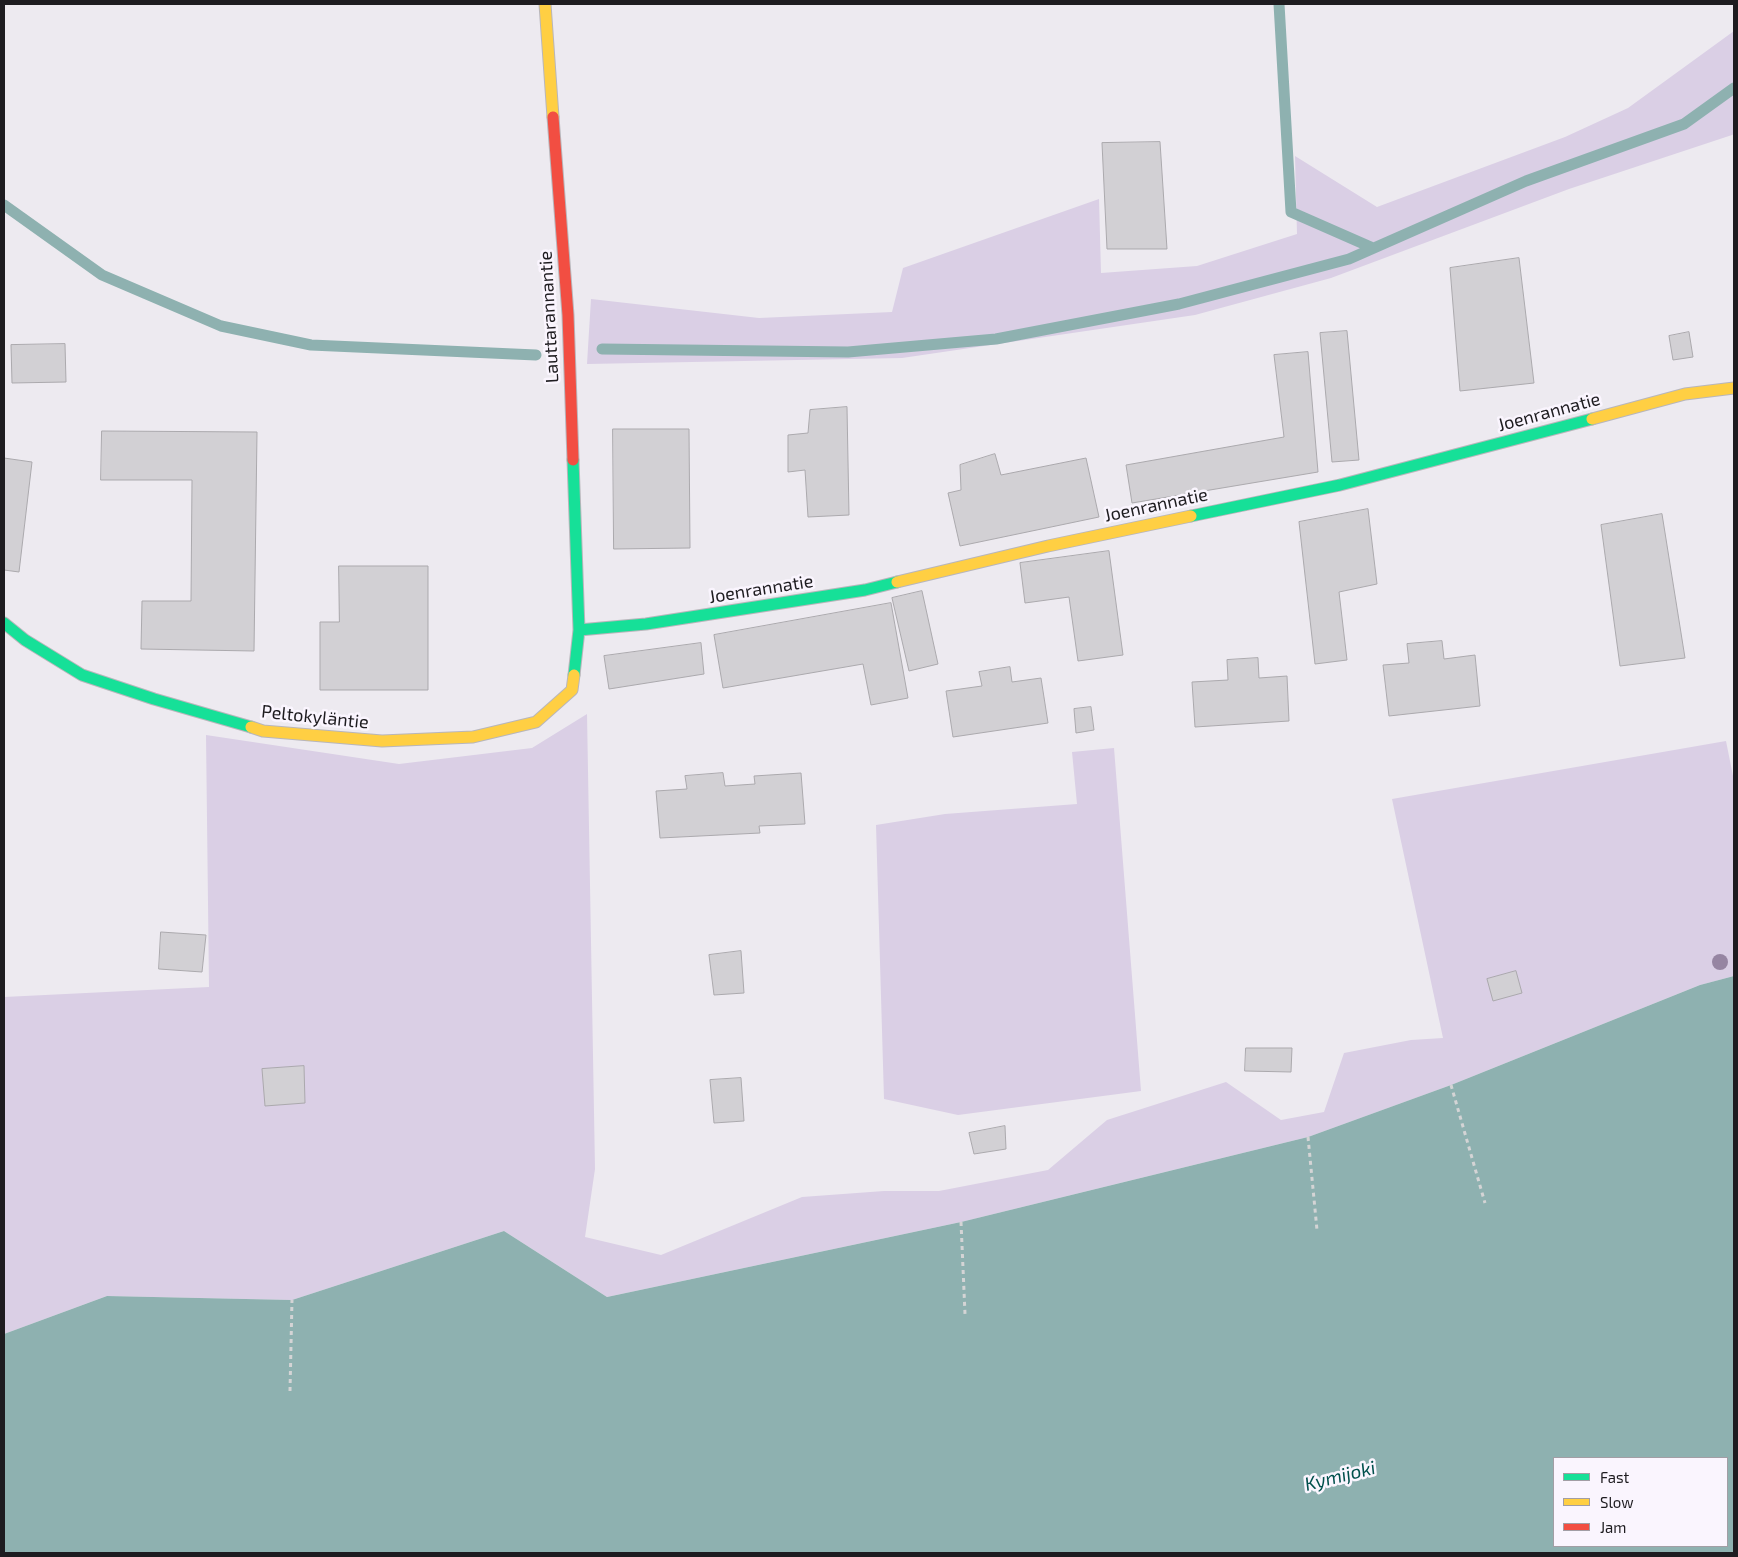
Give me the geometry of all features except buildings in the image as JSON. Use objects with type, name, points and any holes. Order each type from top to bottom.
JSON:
[{"type":"street","name":"Lauttarannantie","points":[[545,4],[568,315],[579,630]]},
{"type":"street","name":"Joenrannatie","points":[[579,630],[646,624],[865,590],[1048,546],[1340,485],[1685,394],[1734,388]]},
{"type":"street","name":"Peltokyläntie","points":[[4,623],[25,640],[82,674],[154,699],[264,731],[382,742],[473,736],[536,722],[572,690],[579,630]]},
{"type":"path","points":[[1451,1085],[1485,1203]]},
{"type":"path","points":[[1308,1137],[1318,1230]]},
{"type":"path","points":[[961,1222],[965,1314]]},
{"type":"path","points":[[290,1390],[292,1300]]},
{"type":"shaded area","points":[[1734,31],[1734,134],[1569,189],[1331,278],[1195,315],[902,358],[587,364],[591,299],[759,318],[892,312],[903,268],[1099,199],[1101,273],[1197,266],[1297,234],[1295,156],[1377,207],[1565,137],[1628,108]]},
{"type":"shaded area","points":[[587,714],[595,1169],[585,1237],[661,1255],[802,1197],[884,1191],[939,1191],[1048,1170],[1107,1120],[1226,1082],[1281,1120],[1324,1112],[1344,1053],[1411,1040],[1443,1038],[1392,799],[1726,741],[1734,781],[1734,976],[1700,985],[1451,1085],[1308,1137],[961,1222],[607,1297],[504,1231],[292,1300],[107,1296],[4,1334],[4,997],[209,987],[206,735],[399,764],[532,748]]},
{"type":"shaded area","points":[[1114,748],[1141,1091],[958,1115],[884,1099],[876,825],[945,814],[1077,804],[1072,752]]},
{"type":"water","name":"Kymijoki","points":[[1734,976],[1734,1553],[4,1553],[4,1334],[107,1296],[292,1300],[504,1231],[607,1297],[961,1222],[1308,1137],[1451,1085],[1700,985]]},
{"type":"waterway","points":[[1279,4],[1291,212],[1373,248]]},
{"type":"waterway","points":[[602,349],[848,352],[996,339],[1179,304],[1349,259],[1526,181],[1684,124],[1734,88]]},
{"type":"waterway","points":[[4,205],[102,275],[221,326],[311,345],[536,355]]},
{"type":"traffic: fast","points":[[1191,516],[1340,485],[1592,419]]},
{"type":"traffic: fast","points":[[573,460],[579,630],[574,675]]},
{"type":"traffic: fast","points":[[579,630],[646,624],[865,590],[897,582]]},
{"type":"traffic: fast","points":[[4,623],[25,640],[82,675],[154,699],[251,727]]},
{"type":"traffic: slow","points":[[545,4],[553,117]]},
{"type":"traffic: slow","points":[[1592,419],[1685,394],[1734,388]]},
{"type":"traffic: slow","points":[[897,582],[1048,546],[1191,516]]},
{"type":"traffic: slow","points":[[251,727],[263,731],[382,741],[473,737],[536,722],[572,690],[574,675]]},
{"type":"traffic: jam","points":[[553,117],[568,315],[573,460]]}]
